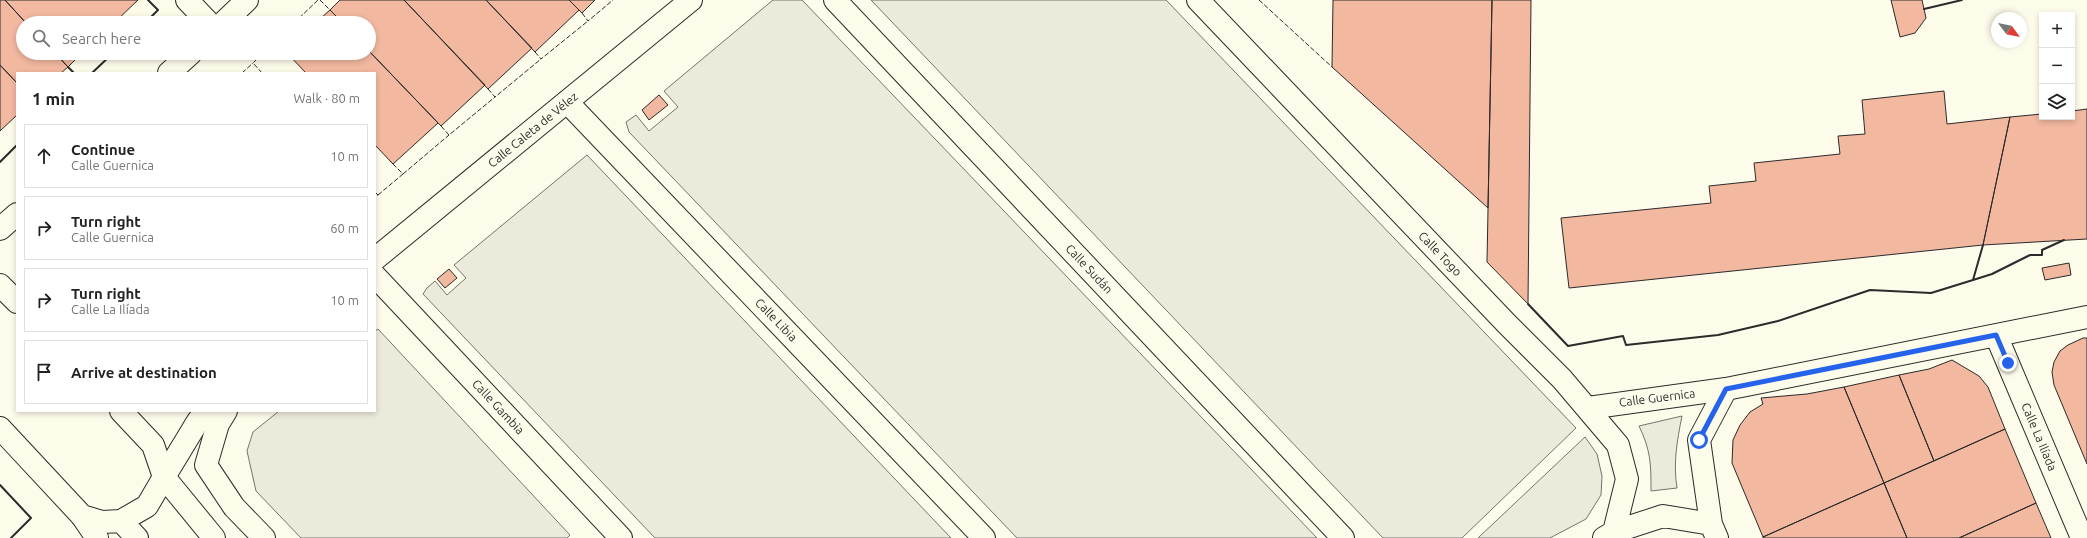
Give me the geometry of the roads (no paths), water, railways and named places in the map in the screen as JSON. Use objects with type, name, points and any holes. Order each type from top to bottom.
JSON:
[{"type":"street","points":[[187,0],[202,16]]},
{"type":"street","points":[[230,16],[247,0]]},
{"type":"street","name":"Calle Caleta de Vélez","points":[[376,258],[692,0]]},
{"type":"street","name":"Calle Sudán","points":[[835,0],[1343,538]]},
{"type":"street","name":"Calle Togo","points":[[1198,0],[1588,408],[1618,445],[1627,479],[1609,535]]},
{"type":"street","points":[[170,72],[183,60]]},
{"type":"street","name":"Calle Libia","points":[[567,102],[984,538]]},
{"type":"street","points":[[0,229],[16,215]]},
{"type":"street","name":"Calle Gambia","points":[[376,277],[621,538]]},
{"type":"street","points":[[0,285],[16,301]]},
{"type":"street","name":"Calle Guernica","points":[[1588,408],[1726,389],[2087,317]]},
{"type":"street","name":"Calle La Ilíada","points":[[1996,335],[2082,538]]},
{"type":"street","points":[[1609,535],[1663,516],[1714,531],[1699,440],[1726,389]]},
{"type":"street","points":[[122,412],[153,445],[164,477],[216,536]]},
{"type":"street","points":[[82,516],[102,522],[121,521],[147,506],[198,421],[205,412]]},
{"type":"street","points":[[225,412],[218,424],[206,465],[234,507],[264,538]]},
{"type":"street","points":[[0,428],[82,516],[97,538]]},
{"type":"street","points":[[121,521],[137,538]]}]
